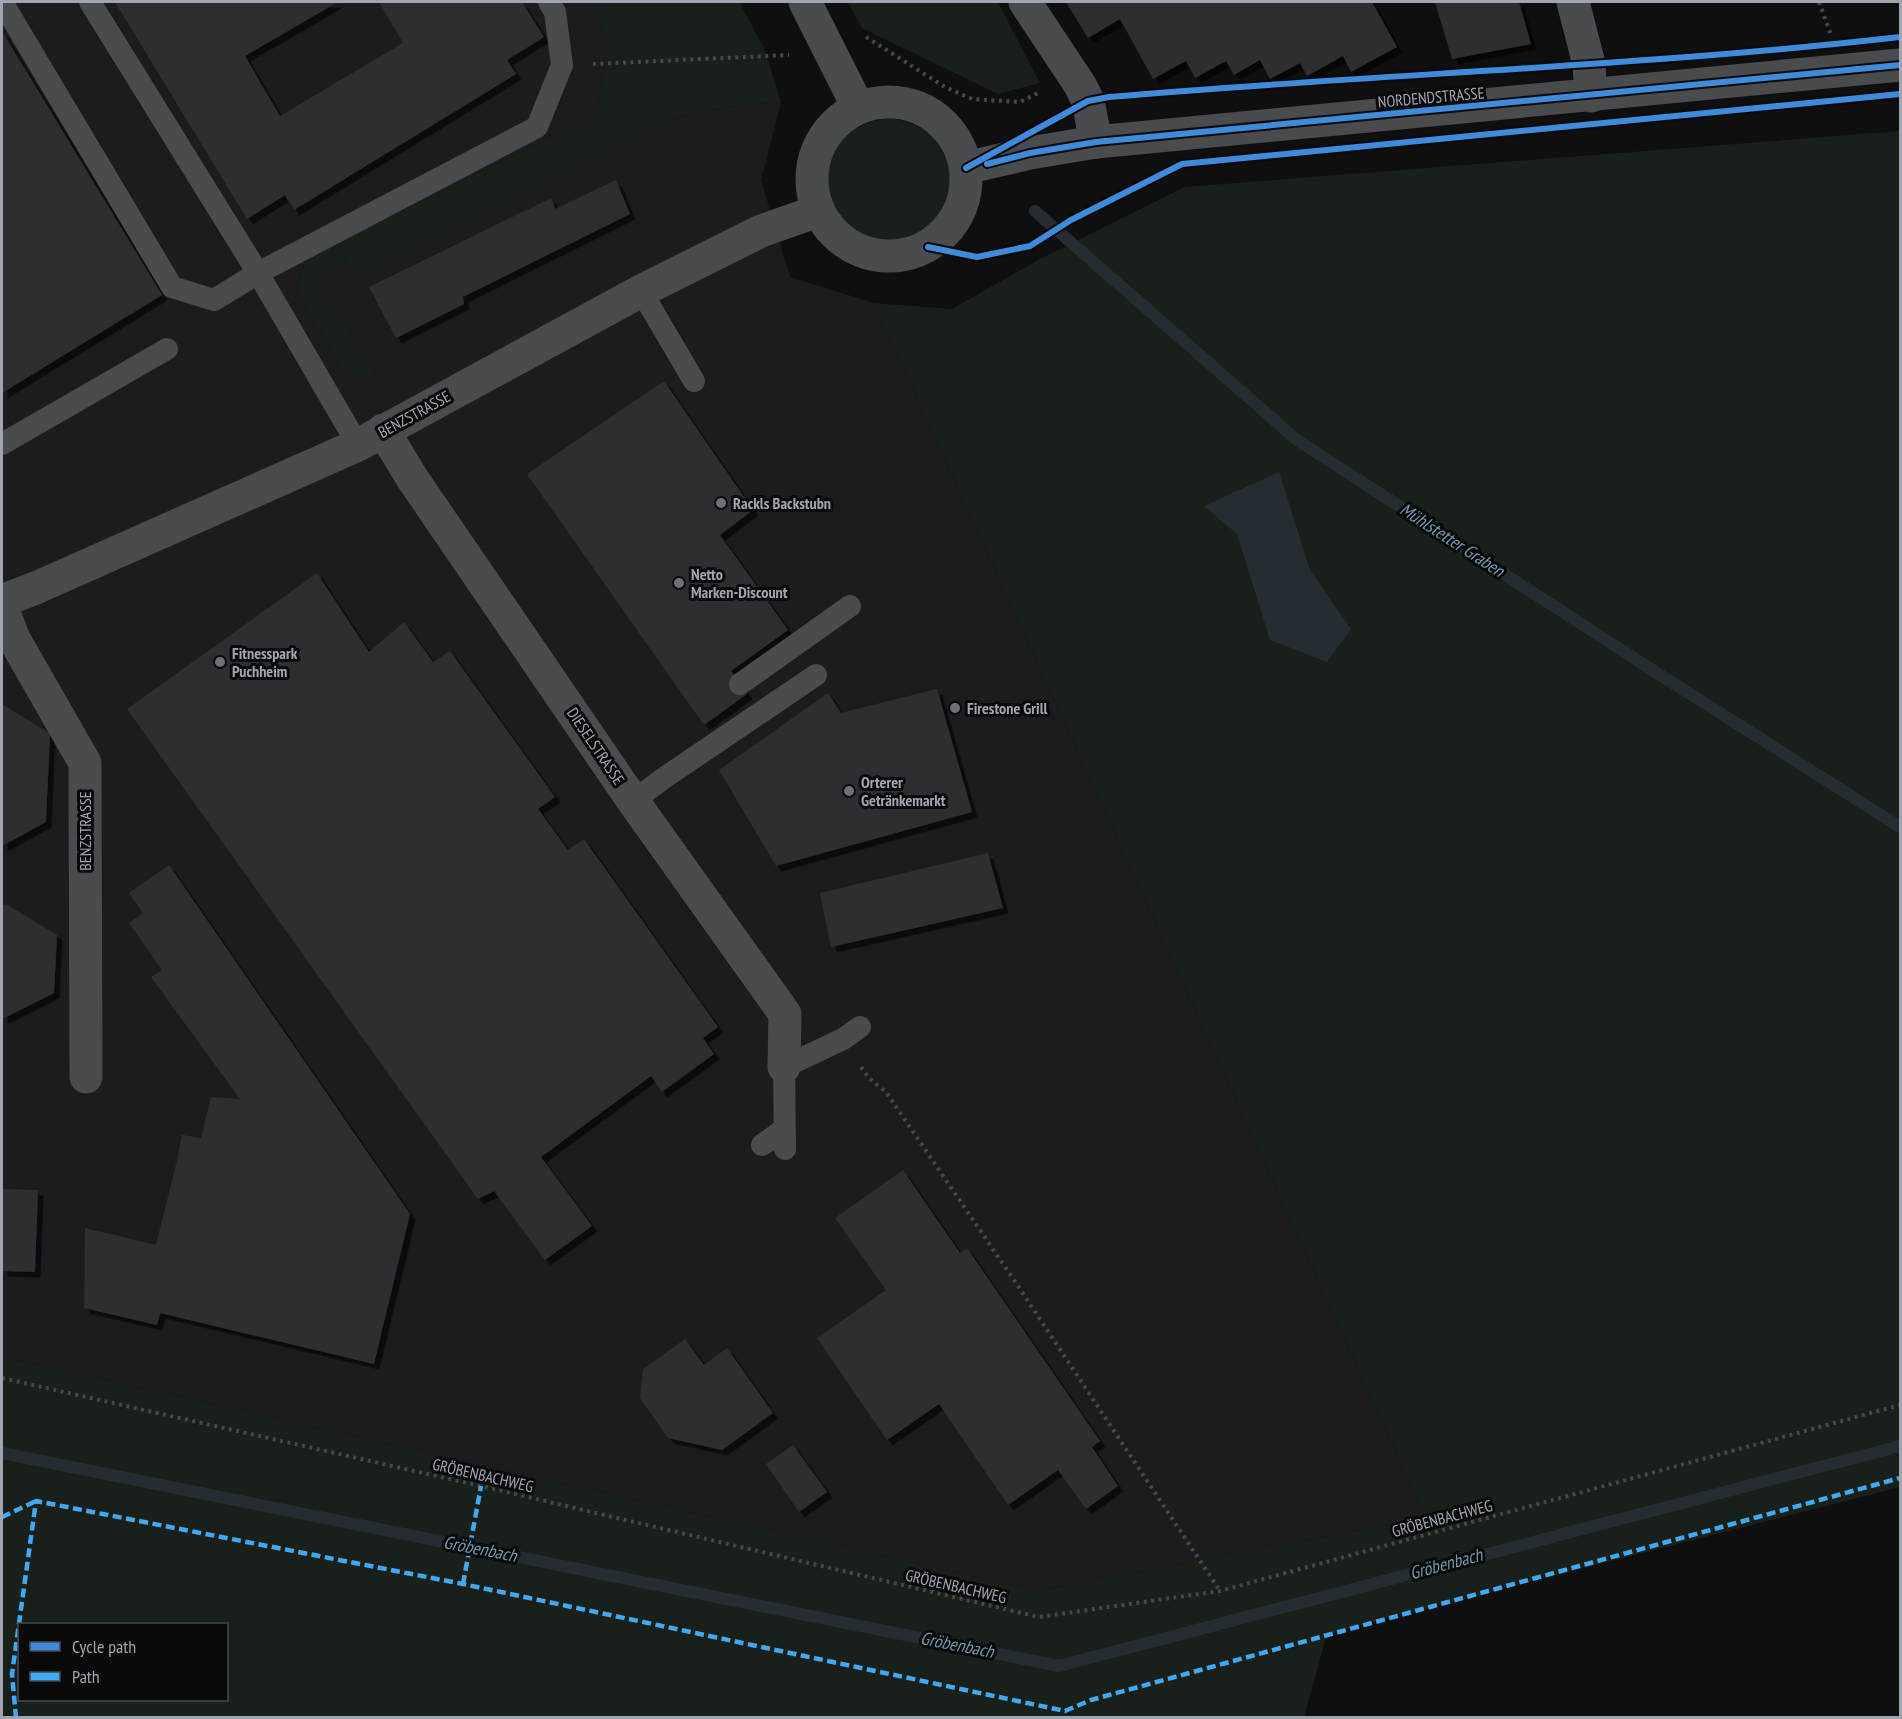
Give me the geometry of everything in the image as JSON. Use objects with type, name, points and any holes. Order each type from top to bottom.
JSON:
[{"type":"street","points":[[805,2],[858,107]]},
{"type":"street","points":[[1024,2],[1080,85],[1088,101],[1096,142]]},
{"type":"street","points":[[1573,2],[1589,64],[1591,96]]},
{"type":"street","name":"NORDENDSTRASSE","points":[[966,168],[1030,153],[1096,142],[1900,65]]},
{"type":"street","points":[[878,102],[898,102],[918,107],[936,117],[950,131],[960,148],[966,168],[963,205],[955,221],[928,247],[911,254],[892,257],[857,250],[841,240],[828,227],[818,211],[812,192],[812,171],[817,151],[827,133],[841,118],[858,107],[878,102]]},
{"type":"street","name":"BENZSTRASSE","points":[[2,601],[371,438],[641,291],[761,231],[818,211]]},
{"type":"street","name":"DIESELSTRASSE","points":[[371,438],[412,478],[633,801],[785,1014],[783,1067]]},
{"type":"street","name":"BENZSTRASSE","points":[[2,607],[14,639],[85,763],[86,1077]]},
{"type":"lane","points":[[2,2],[172,286],[214,300],[258,273],[537,127],[562,65],[555,12],[549,2]]},
{"type":"lane","points":[[90,2],[258,273],[371,438]]},
{"type":"lane","points":[[641,291],[694,381]]},
{"type":"lane","points":[[2,444],[167,349]]},
{"type":"lane","points":[[740,684],[850,606]]},
{"type":"lane","points":[[633,801],[816,675]]},
{"type":"lane","points":[[777,1141],[783,1067],[851,1033]]},
{"type":"path","points":[[867,37],[945,87],[972,99],[1020,102],[1038,92],[1088,101]]},
{"type":"path","points":[[562,65],[791,55]]},
{"type":"path","points":[[851,1033],[869,1078],[886,1092],[893,1102],[1221,1591]]},
{"type":"shaded area","points":[[2,2],[616,2],[598,14],[607,41],[598,115],[307,257],[296,290],[347,378],[374,375],[314,277],[345,259],[356,274],[669,118],[726,107],[781,102],[761,180],[790,277],[874,303],[1426,1518],[1038,1591],[2,1357]]},
{"type":"shaded area","points":[[616,2],[739,2],[764,48],[781,102],[726,107],[669,118],[356,274],[345,259],[315,277],[375,376],[347,378],[296,290],[307,257],[598,115],[607,41],[598,14]]},
{"type":"shaded area","points":[[848,2],[998,2],[1040,83],[998,94],[862,28]]},
{"type":"shaded area","points":[[889,119],[913,123],[932,137],[946,156],[950,180],[946,204],[932,223],[913,237],[889,241],[865,237],[846,223],[832,204],[828,180],[832,156],[846,137],[865,123]]},
{"type":"shaded area","points":[[1900,131],[1900,1487],[1327,1634],[1304,1717],[2,1718],[2,1357],[1038,1591],[1426,1518],[874,303],[952,309],[1040,259],[1185,187]]},
{"type":"shaded area","points":[[1279,472],[1310,570],[1351,629],[1327,662],[1270,640],[1237,534],[1204,506]]},
{"type":"building","points":[[115,2],[338,2],[245,56],[280,116],[403,43],[379,2],[522,2],[544,37],[507,60],[516,74],[294,210],[285,195],[247,219]]},
{"type":"building","points":[[1066,2],[1372,2],[1397,47],[1351,72],[1343,56],[1307,76],[1300,63],[1270,79],[1260,60],[1234,75],[1226,61],[1195,78],[1186,61],[1153,79],[1120,19],[1088,38]]},
{"type":"building","points":[[1435,2],[1519,2],[1531,44],[1452,59]]},
{"type":"building","points":[[2,31],[162,295],[2,393]]},
{"type":"building","points":[[616,180],[630,214],[463,297],[464,304],[396,338],[369,287],[551,198],[555,209]]},
{"type":"building","name":"Netto Marken-Discount","points":[[664,381],[753,510],[720,535],[788,630],[731,671],[747,694],[704,725],[527,474]]},
{"type":"building","points":[[317,573],[369,652],[404,622],[433,662],[450,651],[555,797],[538,809],[568,850],[584,839],[718,1027],[703,1038],[714,1054],[662,1092],[651,1076],[541,1157],[592,1226],[545,1260],[494,1191],[478,1199],[127,709]]},
{"type":"building","name":"Orterer Getränkemarkt","points":[[937,689],[972,812],[776,866],[719,770],[828,693],[841,713]]},
{"type":"building","points":[[2,704],[50,734],[46,822],[2,846]]},
{"type":"building","points":[[988,853],[1003,908],[831,947],[820,893]]},
{"type":"building","points":[[169,865],[410,1214],[374,1364],[160,1313],[157,1325],[84,1308],[85,1228],[156,1245],[182,1135],[201,1138],[211,1097],[240,1099],[151,977],[162,970],[129,923],[143,913],[129,893]]},
{"type":"building","points":[[6,904],[57,935],[54,993],[4,1018],[2,1017],[2,906]]},
{"type":"building","points":[[903,1170],[960,1253],[967,1248],[1100,1441],[1092,1447],[1118,1486],[1086,1509],[1058,1470],[1008,1505],[939,1404],[887,1440],[817,1338],[886,1290],[835,1218]]},
{"type":"building","points":[[2,1189],[38,1190],[35,1272],[2,1271]]},
{"type":"building","points":[[685,1339],[704,1365],[727,1348],[773,1413],[722,1450],[668,1438],[640,1398],[643,1369]]},
{"type":"building","points":[[793,1445],[827,1492],[799,1512],[766,1464]]},
{"type":"waterway","name":"Mühlstetter Graben","points":[[1035,211],[1297,440],[1900,827]]},
{"type":"waterway","name":"Gröbenbach","points":[[2,1453],[1059,1666],[1900,1446]]},
{"type":"marked path","points":[[19,1623],[36,1501],[463,1584],[1065,1711],[1091,1700],[1900,1478]]},
{"type":"marked path","points":[[463,1584],[481,1486]]},
{"type":"marked path","points":[[2,1517],[36,1501]]},
{"type":"marked path","points":[[16,1718],[12,1674],[18,1631]]},
{"type":"cycle path","points":[[966,168],[1088,101],[1109,97],[1703,56],[1900,37]]},
{"type":"cycle path","points":[[987,164],[1030,153],[1096,142],[1900,65]]},
{"type":"cycle path","points":[[928,247],[977,257],[1030,246],[1071,220],[1182,164],[1900,94]]},
{"type":"place","name":"Rackls Backstubn","points":[[721,503]]},
{"type":"place","name":"Netto Marken-Discount","points":[[679,583]]},
{"type":"place","name":"Fitnesspark Puchheim","points":[[220,662]]},
{"type":"place","name":"Firestone Grill","points":[[955,708]]},
{"type":"place","name":"Orterer Getränkemarkt","points":[[849,791]]}]
